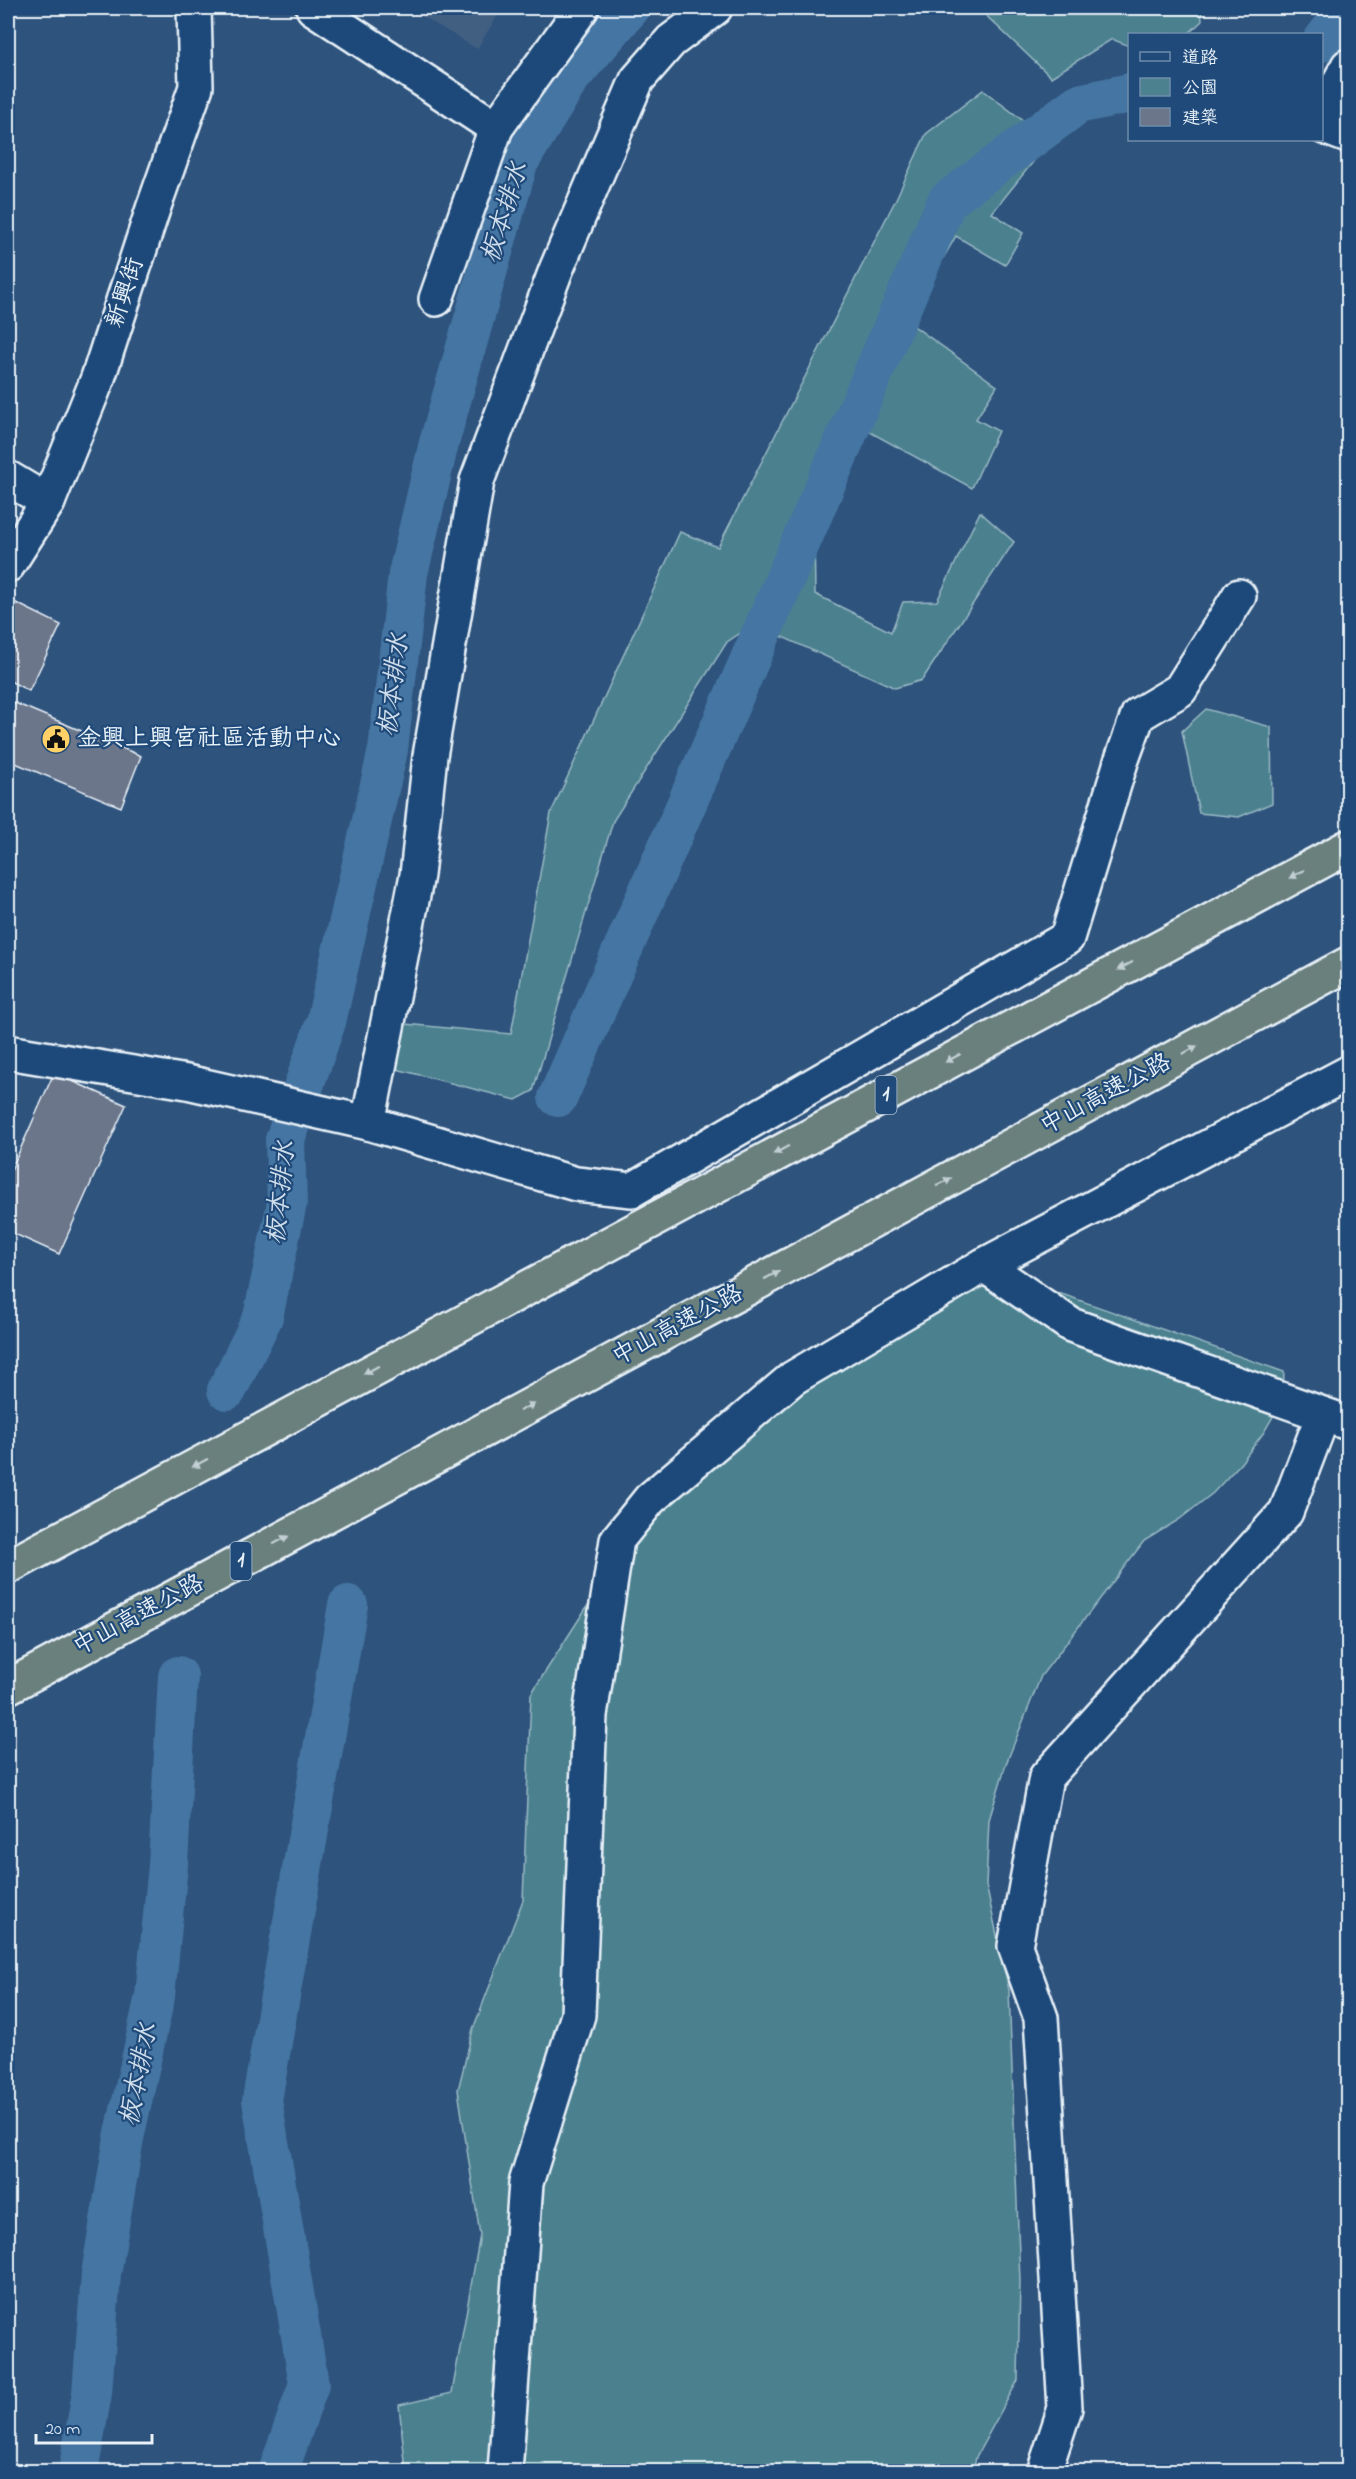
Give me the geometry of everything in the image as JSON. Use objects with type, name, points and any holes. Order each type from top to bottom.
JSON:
[{"type":"highway","name":"1","points":[[8,1567],[1348,847]]},
{"type":"highway","name":"中山高速公路","points":[[8,1688],[1348,964]]},
{"type":"street","name":"新興街","points":[[8,564],[48,501],[98,378],[153,209],[196,87],[194,8]]},
{"type":"street","points":[[313,8],[495,128]]},
{"type":"street","points":[[436,299],[495,128],[582,8]]},
{"type":"street","points":[[368,1123],[417,875],[430,756],[477,481],[556,270],[637,80],[671,41],[715,8]]},
{"type":"street","points":[[1323,112],[1348,66]]},
{"type":"street","points":[[1323,126],[1348,136]]},
{"type":"street","points":[[8,478],[48,501]]},
{"type":"street","points":[[8,1052],[187,1083],[368,1123],[576,1184],[632,1190],[1067,938],[1121,762],[1138,715],[1180,690],[1239,596]]},
{"type":"street","points":[[505,2472],[526,2183],[578,2015],[590,1715],[617,1540],[650,1499],[793,1378],[984,1265],[1348,1073]]},
{"type":"street","points":[[984,1265],[1071,1325],[1336,1419],[1286,1512],[1046,1777],[1015,1946],[1041,2018],[1065,2408],[1044,2472]]},
{"type":"shaded area","points":[[425,8],[502,8],[477,49],[422,16]]},
{"type":"green space","points":[[978,8],[1201,8],[1202,21],[1189,33],[1128,33],[1128,46],[1112,39],[1051,77]]},
{"type":"green space","points":[[983,90],[1050,141],[992,213],[1023,233],[1005,265],[956,236],[907,321],[997,386],[976,419],[998,431],[972,488],[861,427],[814,526],[815,594],[891,632],[903,602],[937,601],[980,512],[1014,542],[922,680],[895,688],[754,624],[727,642],[613,821],[533,1091],[516,1100],[377,1064],[384,1022],[511,1034],[551,813],[680,532],[718,547],[895,201],[926,134]]},
{"type":"green space","points":[[1206,709],[1271,727],[1272,803],[1239,817],[1199,813],[1182,731]]},
{"type":"green space","points":[[1002,1273],[1284,1372],[1283,1399],[1264,1432],[1241,1463],[1213,1493],[1180,1519],[1144,1541],[1041,1676],[1006,1764],[989,1820],[986,1885],[1009,1990],[1020,2281],[1018,2380],[976,2457],[973,2471],[406,2471],[399,2405],[452,2393],[480,2235],[458,2090],[473,2029],[523,1900],[531,1694],[613,1566],[741,1413]]},
{"type":"building","points":[[8,599],[61,625],[29,691],[8,680]]},
{"type":"building","name":"金興上興宮社區活動中心","points":[[8,700],[141,756],[121,807],[8,760]]},
{"type":"building","points":[[54,1073],[126,1105],[59,1254],[8,1231],[8,1177]]},
{"type":"waterway","name":"板本排水","points":[[227,1390],[263,1317],[287,1203],[285,1140],[326,1022],[388,750],[408,574],[439,443],[518,163],[570,78],[630,8]]},
{"type":"waterway","points":[[1323,41],[1348,8]]},
{"type":"waterway","points":[[558,1097],[776,600],[947,201],[1078,104],[1128,93]]},
{"type":"waterway","points":[[278,2472],[309,2384],[262,2100],[348,1605]]},
{"type":"waterway","name":"板本排水","points":[[78,2472],[92,2393],[101,2274],[124,2138],[155,1996],[168,1865],[178,1676]]},
{"type":"place","name":"金興上興宮社區活動中心","points":[[56,739]]}]
